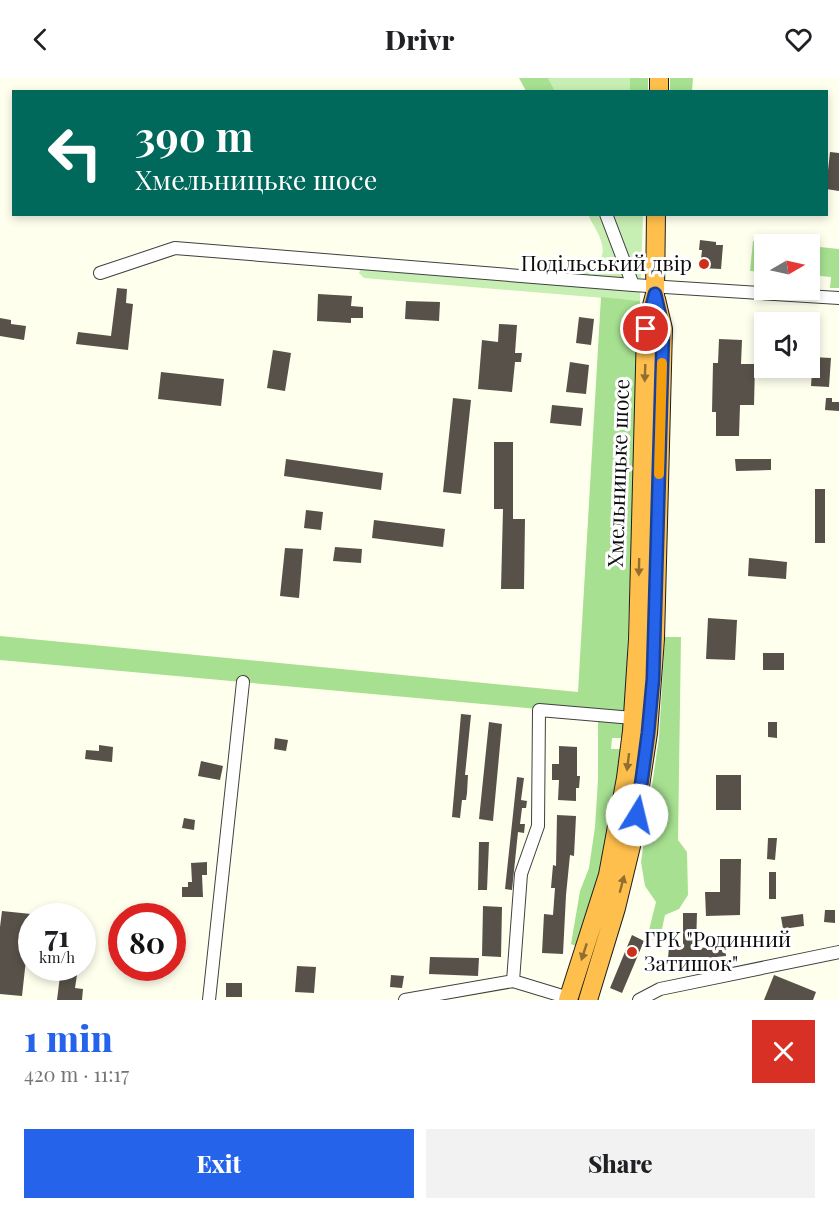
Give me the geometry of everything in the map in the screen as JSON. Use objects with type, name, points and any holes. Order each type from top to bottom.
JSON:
[{"type":"highway","points":[[655,290],[656,216]]},
{"type":"highway","name":"Хмельницьке шосе","points":[[570,999],[608,875],[626,778],[633,718],[638,639],[646,329],[655,290]]},
{"type":"highway","name":"Хмельницьке шосе","points":[[588,1000],[629,857],[648,733],[655,639],[663,329],[655,290]]},
{"type":"street","points":[[607,216],[633,285]]},
{"type":"street","points":[[100,273],[175,248],[633,285],[655,290],[839,298]]},
{"type":"street","points":[[210,1000],[243,682]]},
{"type":"street","points":[[513,981],[520,874],[538,826],[539,710],[633,718]]},
{"type":"street","points":[[639,1000],[660,989],[839,952]]},
{"type":"street","points":[[405,1000],[513,981],[570,999]]},
{"type":"green space","points":[[519,78],[548,78],[554,90],[525,90]]},
{"type":"green space","points":[[548,78],[630,78],[630,90],[554,90]]},
{"type":"green space","points":[[630,78],[648,78],[648,90],[630,90]]},
{"type":"green space","points":[[670,78],[693,78],[692,90],[670,90]]},
{"type":"green space","points":[[589,216],[643,216],[640,301],[364,278],[359,273],[363,263],[480,273],[595,264],[600,259],[603,247]]},
{"type":"green space","points":[[753,241],[754,241],[754,271],[750,271]]},
{"type":"green space","points":[[820,247],[839,249],[839,288],[830,288],[831,277],[820,276]]},
{"type":"green space","points":[[601,297],[640,301],[625,717],[0,660],[0,636],[578,692]]},
{"type":"green space","points":[[665,637],[681,637],[678,840],[687,852],[688,895],[679,909],[665,915],[662,929],[654,940],[647,938],[656,902],[645,886],[641,862],[659,737]]},
{"type":"green space","points":[[598,718],[625,720],[623,738],[612,738],[611,749],[622,749],[601,876],[578,947],[571,944],[580,891],[589,868],[595,827]]},
{"type":"building","points":[[830,152],[839,153],[839,191],[828,189]]},
{"type":"building","points":[[700,240],[723,245],[721,269],[700,268],[702,250],[699,250]]},
{"type":"building","points":[[117,288],[127,289],[126,303],[133,304],[128,350],[76,344],[78,332],[111,336]]},
{"type":"building","points":[[318,294],[352,296],[351,306],[363,307],[363,318],[351,318],[351,323],[317,321]]},
{"type":"building","points":[[406,301],[440,302],[439,321],[405,319]]},
{"type":"building","points":[[579,317],[594,319],[591,345],[576,343]]},
{"type":"building","points":[[0,318],[11,320],[11,324],[26,326],[24,340],[0,336]]},
{"type":"building","points":[[499,324],[517,325],[515,353],[522,353],[521,362],[515,362],[512,392],[478,389],[482,340],[498,342]]},
{"type":"building","points":[[719,339],[742,340],[741,364],[754,364],[754,405],[740,405],[739,436],[716,436],[716,412],[712,412],[713,363],[718,363]]},
{"type":"building","points":[[273,350],[291,353],[285,391],[267,388]]},
{"type":"building","points":[[820,357],[831,358],[829,387],[811,386],[812,378],[820,378]]},
{"type":"building","points":[[570,362],[589,365],[586,394],[566,392]]},
{"type":"building","points":[[161,372],[224,379],[221,406],[158,399]]},
{"type":"building","points":[[453,398],[471,400],[461,494],[443,492]]},
{"type":"building","points":[[826,398],[832,398],[832,402],[839,402],[839,411],[825,410]]},
{"type":"building","points":[[552,405],[583,408],[581,426],[550,423]]},
{"type":"building","points":[[494,442],[513,442],[513,519],[525,519],[524,589],[501,589],[503,509],[494,509]]},
{"type":"building","points":[[286,459],[383,473],[381,490],[284,476]]},
{"type":"building","points":[[735,459],[771,459],[771,470],[736,471]]},
{"type":"building","points":[[815,489],[825,489],[825,543],[815,543]]},
{"type":"building","points":[[306,510],[323,512],[321,530],[304,528]]},
{"type":"building","points":[[374,520],[445,529],[443,547],[372,538]]},
{"type":"building","points":[[335,547],[362,549],[361,563],[333,561]]},
{"type":"building","points":[[285,548],[303,549],[299,598],[280,596]]},
{"type":"building","points":[[749,558],[787,562],[786,579],[748,576]]},
{"type":"building","points":[[708,618],[737,620],[735,660],[706,659]]},
{"type":"building","points":[[763,653],[784,653],[784,670],[763,670]]},
{"type":"building","points":[[461,714],[471,715],[465,775],[468,775],[467,793],[466,800],[462,800],[460,818],[452,817]]},
{"type":"building","points":[[489,722],[502,724],[493,821],[479,819]]},
{"type":"building","points":[[768,722],[777,722],[777,738],[768,737]]},
{"type":"building","points":[[275,738],[288,740],[286,751],[274,749]]},
{"type":"building","points":[[99,745],[113,747],[112,762],[85,759],[86,750],[99,751]]},
{"type":"building","points":[[559,746],[577,747],[577,776],[580,776],[579,788],[576,788],[576,801],[558,800],[559,780],[552,780],[552,764],[559,764]]},
{"type":"building","points":[[201,761],[223,766],[220,780],[198,776]]},
{"type":"building","points":[[716,775],[741,775],[741,810],[716,810]]},
{"type":"building","points":[[517,777],[524,778],[521,800],[527,801],[526,808],[522,808],[520,824],[525,824],[524,833],[518,832],[512,890],[505,889]]},
{"type":"building","points":[[557,815],[576,816],[574,856],[570,855],[566,895],[563,954],[542,953],[544,914],[553,915],[555,888],[551,888],[553,865],[556,866]]},
{"type":"building","points":[[184,818],[195,820],[194,830],[182,828]]},
{"type":"building","points":[[768,838],[777,838],[775,860],[767,859]]},
{"type":"building","points":[[479,842],[489,842],[487,890],[478,890]]},
{"type":"building","points":[[720,859],[741,859],[740,915],[706,916],[705,892],[720,892]]},
{"type":"building","points":[[207,862],[207,875],[202,875],[203,897],[182,897],[182,887],[188,887],[188,882],[192,882],[191,863]]},
{"type":"building","points":[[769,872],[776,872],[776,899],[769,899]]},
{"type":"building","points":[[483,906],[502,907],[501,957],[482,956]]},
{"type":"building","points":[[825,910],[835,910],[835,923],[824,922]]},
{"type":"building","points":[[2,911],[18,913],[18,981],[24,981],[22,996],[0,994]]},
{"type":"building","points":[[683,913],[697,913],[696,947],[707,948],[707,950],[725,948],[726,956],[707,958],[707,967],[672,966],[672,958],[668,958],[669,947],[683,947]]},
{"type":"building","points":[[803,914],[804,926],[783,929],[781,917]]},
{"type":"building","points":[[632,935],[644,941],[622,993],[610,988]]},
{"type":"building","points":[[430,957],[479,958],[478,976],[429,974]]},
{"type":"building","points":[[297,966],[316,967],[314,993],[295,992]]},
{"type":"building","points":[[391,975],[404,976],[402,988],[390,987]]},
{"type":"building","points":[[774,975],[816,992],[813,1000],[764,1000]]},
{"type":"building","points":[[59,981],[76,981],[75,988],[83,989],[82,1000],[57,1000]]},
{"type":"building","points":[[226,983],[242,983],[242,997],[226,997]]},
{"type":"slow traffic","points":[[659,474],[662,363]]},
{"type":"place","name":"Подільський двір","points":[[704,264]]},
{"type":"place","name":"ГРК \"Родинний Затишок\"","points":[[632,952]]},
{"type":"route","points":[[637,815],[648,733],[655,639],[663,329],[655,294],[646,329]]}]
